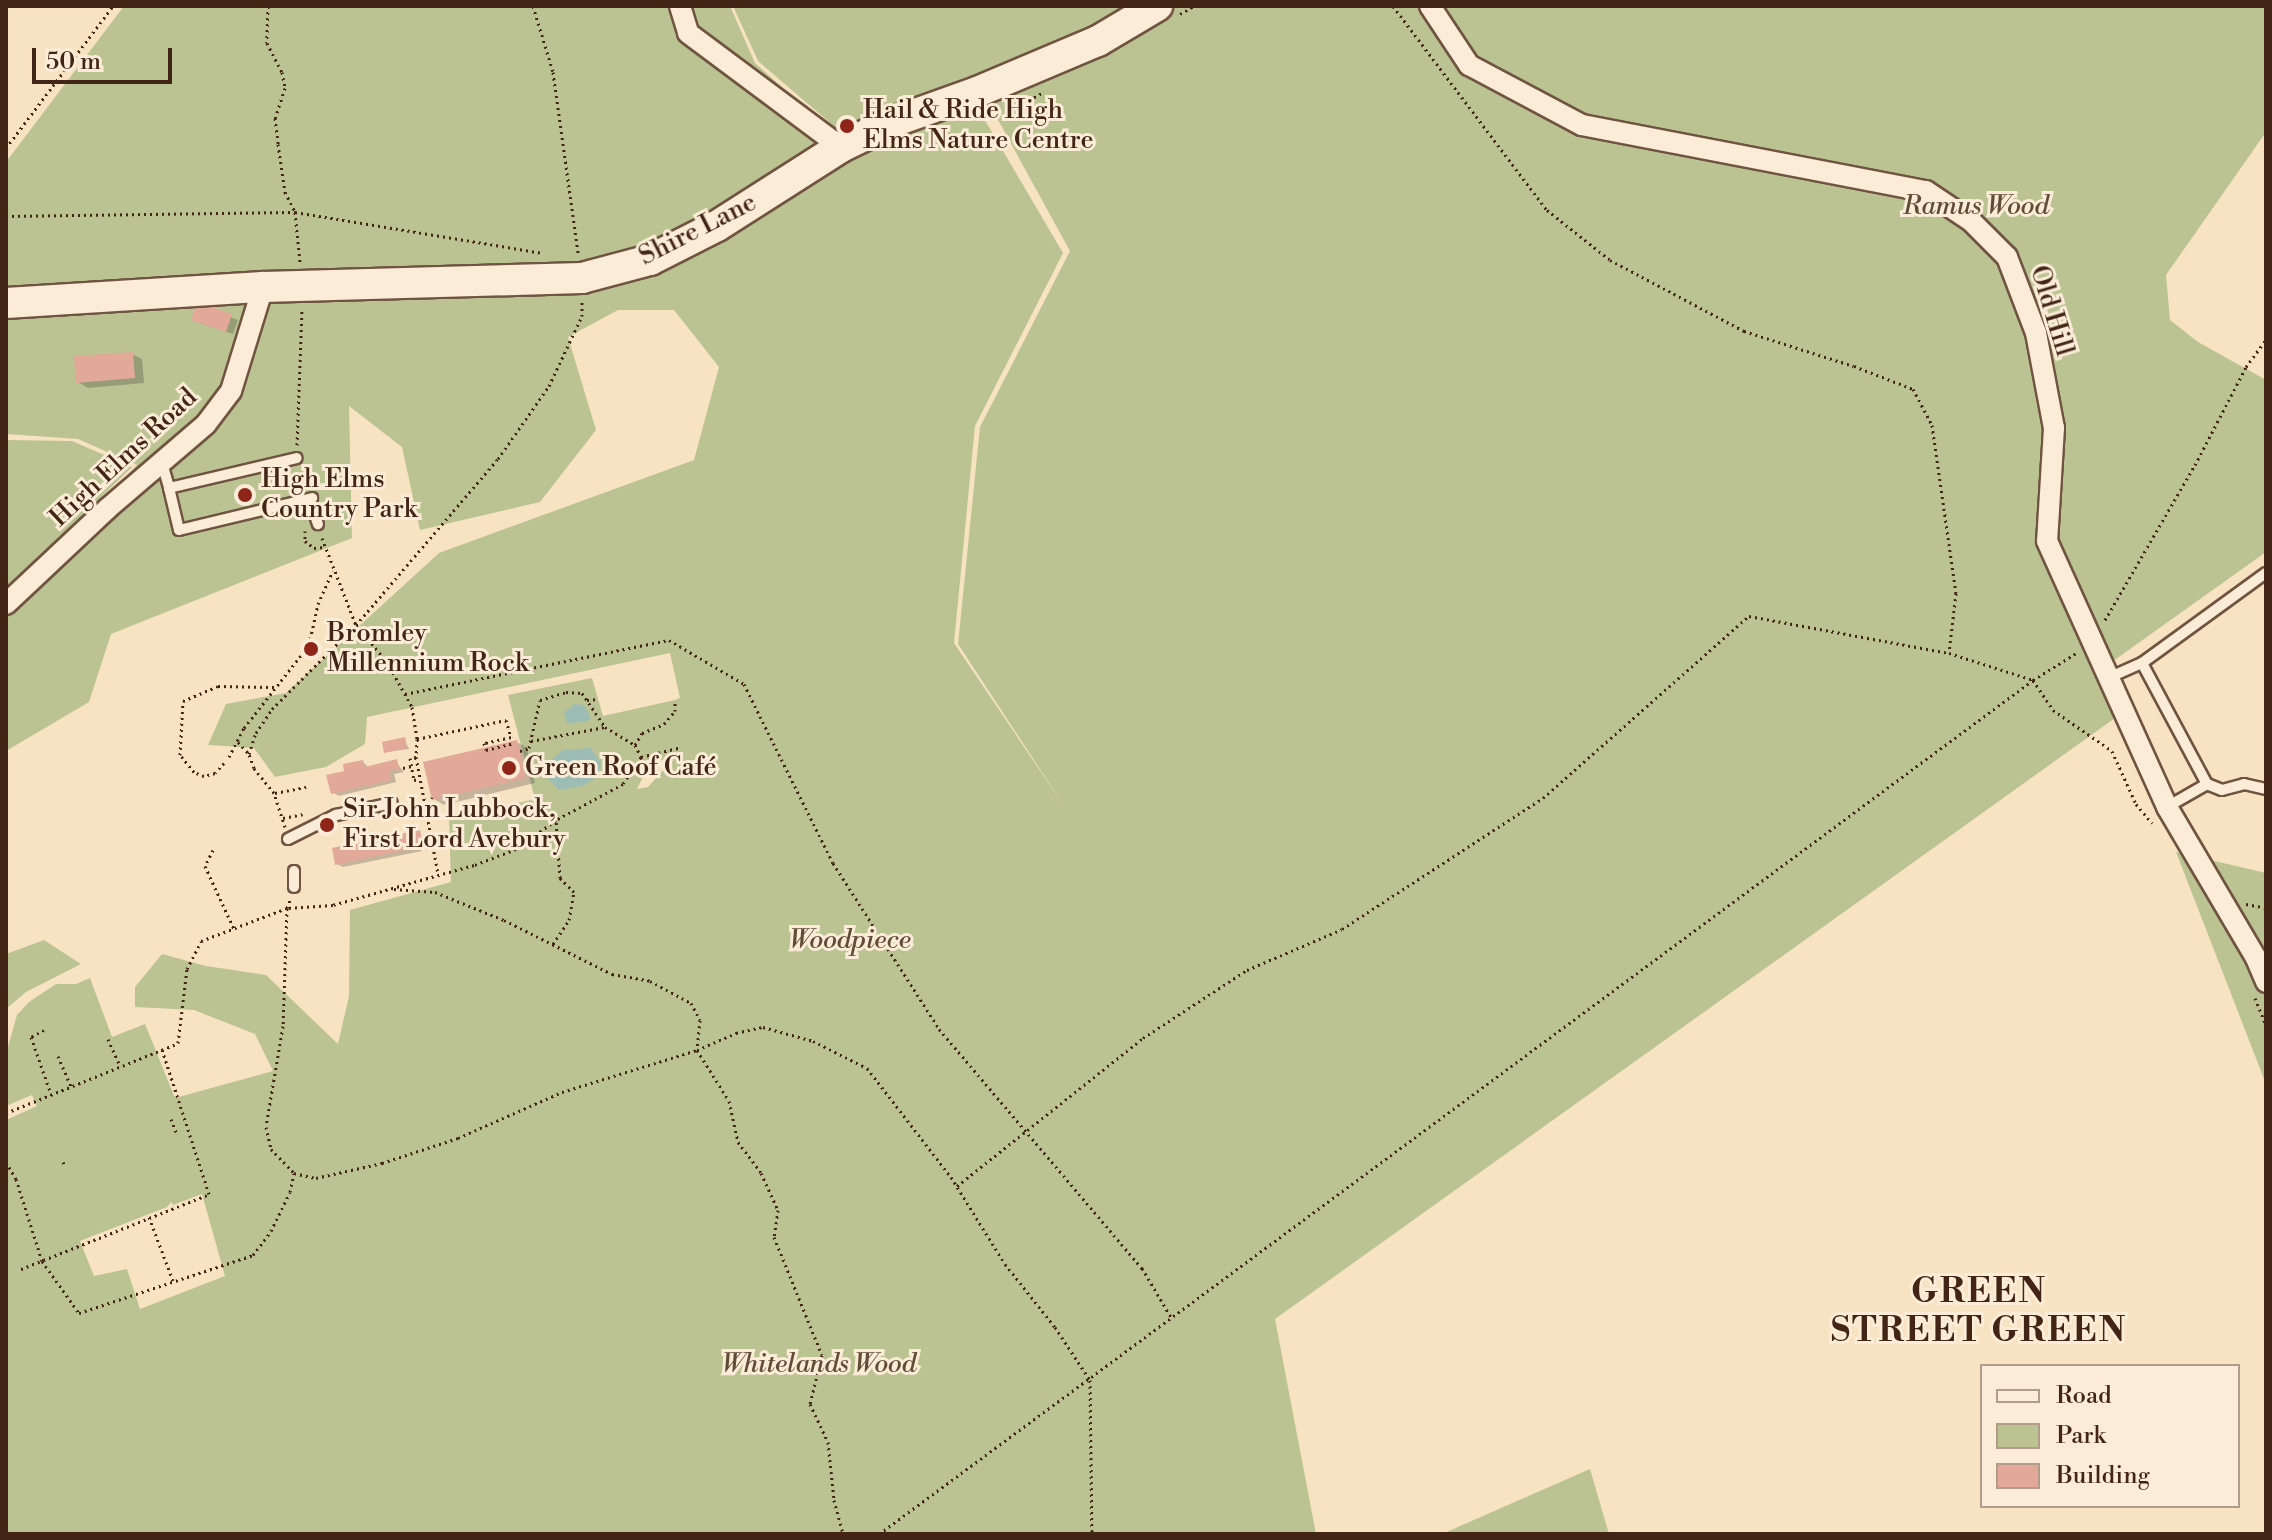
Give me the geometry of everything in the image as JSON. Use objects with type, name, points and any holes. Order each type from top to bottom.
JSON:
[{"type":"street","points":[[680,6],[688,33],[841,147]]},
{"type":"street","name":"Shire Lane","points":[[6,303],[263,287],[582,278],[664,253],[717,226],[841,147],[893,122],[977,92],[1098,41],[1157,6]]},
{"type":"street","name":"Old Hill","points":[[1430,6],[1469,65],[1582,125],[1926,191],[1971,221],[2007,257],[2036,333],[2054,428],[2047,541],[2167,807],[2256,958],[2258,986]]},
{"type":"street","name":"High Elms Road","points":[[6,604],[107,509],[206,424],[231,391],[263,287]]},
{"type":"lane","points":[[169,488],[297,458]]},
{"type":"lane","points":[[162,463],[179,530],[312,503],[318,524]]},
{"type":"lane","points":[[2108,678],[2142,663],[2266,573]]},
{"type":"lane","points":[[2142,663],[2207,784],[2222,790],[2244,784],[2266,789]]},
{"type":"lane","points":[[2167,807],[2207,784]]},
{"type":"lane","points":[[288,839],[336,815],[392,803]]},
{"type":"lane","points":[[294,871],[294,887]]},
{"type":"path","points":[[6,148],[113,6]]},
{"type":"path","points":[[268,6],[267,43],[282,72],[285,88],[275,118],[278,144],[285,192],[295,212],[303,287],[298,435]]},
{"type":"path","points":[[249,754],[256,733],[272,709],[356,625],[498,459],[549,386],[582,316],[582,278],[553,72],[533,6]]},
{"type":"path","points":[[1393,6],[1547,210],[1610,260],[1744,331],[1854,366],[1913,389],[1932,425],[1956,593],[1949,653]]},
{"type":"path","points":[[6,216],[295,212],[547,254]]},
{"type":"path","points":[[879,1534],[2033,680],[2092,643],[2195,465],[2246,367],[2266,339]]},
{"type":"path","points":[[318,524],[333,571],[356,625],[387,662],[412,707],[419,779],[439,875]]},
{"type":"path","points":[[229,757],[274,687],[309,645],[318,604],[333,571]]},
{"type":"path","points":[[957,1186],[1143,1038],[1247,970],[1342,929],[1543,798],[1749,616],[1949,653],[2033,680],[2053,710],[2112,751],[2136,804],[2153,824]]},
{"type":"path","points":[[405,694],[669,640],[744,684],[833,863],[939,1029],[1142,1268],[1172,1319]]},
{"type":"path","points":[[224,763],[215,773],[204,776],[194,772],[180,755],[183,701],[218,686],[274,687]]},
{"type":"path","points":[[520,751],[529,748],[540,700],[566,692],[582,693],[605,727],[635,745],[641,757]]},
{"type":"path","points":[[587,700],[598,699]]},
{"type":"path","points":[[635,745],[642,733],[664,724],[675,711],[675,700]]},
{"type":"path","points":[[417,739],[506,720],[511,737],[484,743],[486,750],[514,743]]},
{"type":"path","points":[[531,741],[605,727]]},
{"type":"path","points":[[237,742],[249,754],[254,768],[274,793],[288,839]]},
{"type":"path","points":[[6,1113],[178,1043],[187,969],[201,941],[287,908],[333,905],[516,849],[556,820],[623,784],[641,757],[682,747]]},
{"type":"path","points":[[416,757],[410,758],[414,780],[419,779]]},
{"type":"path","points":[[403,768],[412,766]]},
{"type":"path","points":[[274,793],[306,787]]},
{"type":"path","points":[[426,809],[432,797]]},
{"type":"path","points":[[553,944],[569,920],[574,892],[560,878],[556,820]]},
{"type":"path","points":[[213,850],[205,866],[234,929]]},
{"type":"path","points":[[294,887],[287,908],[283,1026],[266,1127],[271,1149],[294,1173],[316,1178],[382,1163],[458,1138],[562,1092],[697,1050],[736,1033],[763,1027],[813,1041],[859,1063],[957,1186],[1005,1264],[1055,1327],[1090,1380],[1092,1534]]},
{"type":"path","points":[[391,889],[435,892],[553,944],[612,974],[650,981],[691,1003],[700,1020],[697,1050],[729,1101],[738,1142],[761,1173],[778,1210],[774,1237],[822,1355],[810,1404],[828,1442],[834,1500],[843,1534]]},
{"type":"path","points":[[2258,986],[2266,1025]]},
{"type":"path","points":[[44,1030],[31,1037],[51,1094]]},
{"type":"path","points":[[108,1039],[120,1066]]},
{"type":"path","points":[[21,1269],[126,1223],[209,1194],[162,1049]]},
{"type":"path","points":[[58,1056],[71,1086]]},
{"type":"path","points":[[171,1119],[176,1132]]},
{"type":"path","points":[[6,1168],[9,1167],[16,1179],[42,1261],[79,1313],[253,1255],[271,1231],[290,1192],[294,1173]]},
{"type":"path","points":[[170,1202],[172,1208]]},
{"type":"path","points":[[149,1216],[173,1281]]},
{"type":"green space","points":[[124,6],[730,6],[755,63],[841,140],[976,105],[1063,253],[975,426],[954,643],[1066,809],[958,644],[980,427],[1070,251],[986,98],[1101,50],[1175,6],[2266,6],[2266,132],[2166,275],[2170,320],[2198,342],[2266,380],[2266,552],[2109,664],[2129,708],[1275,1319],[1316,1534],[6,1534],[6,1120],[37,1106],[32,1095],[6,1106],[6,1054],[17,1015],[29,1002],[56,984],[76,984],[90,978],[112,1037],[145,1024],[175,1098],[273,1071],[255,1034],[194,1010],[135,1007],[135,987],[162,954],[206,966],[266,975],[338,1044],[349,996],[350,910],[451,882],[449,819],[535,799],[508,695],[592,678],[603,716],[675,700],[680,698],[670,653],[367,717],[365,744],[326,767],[275,777],[254,748],[208,745],[226,704],[286,693],[439,553],[694,460],[719,367],[674,310],[618,310],[568,337],[596,430],[540,502],[420,530],[402,447],[349,406],[352,538],[111,634],[89,702],[6,751],[6,603],[137,465],[78,439],[6,434],[6,162]],"holes":[[[675,757],[648,787],[637,789],[650,763]],[[202,1194],[225,1276],[140,1309],[127,1269],[94,1276],[80,1241],[167,1207],[171,1202],[173,1205]]]},
{"type":"green space","points":[[733,6],[1139,6],[1118,20],[842,133],[758,61]]},
{"type":"green space","points":[[6,440],[72,441],[132,467],[6,589]]},
{"type":"green space","points":[[2176,852],[2266,873],[2266,1084]]},
{"type":"green space","points":[[44,940],[81,964],[26,992],[6,1009],[6,954]]},
{"type":"green space","points":[[1590,1469],[1609,1534],[1442,1534]]},
{"type":"water","points":[[575,704],[584,705],[591,718],[586,722],[567,723],[564,712]]},
{"type":"water","points":[[591,748],[601,763],[598,776],[583,786],[559,790],[547,777],[551,760],[563,750]]},
{"type":"building","points":[[197,302],[232,314],[226,332],[191,320]]},
{"type":"building","points":[[133,352],[135,378],[76,383],[74,356]]},
{"type":"building","points":[[405,737],[407,748],[384,753],[382,742]]},
{"type":"building","points":[[517,740],[526,778],[432,800],[423,762]]},
{"type":"building","points":[[397,759],[399,769],[389,771],[391,780],[331,794],[326,775],[344,771],[343,764],[363,760],[365,767]]},
{"type":"building","points":[[420,830],[423,846],[335,865],[332,848]]},
{"type":"place","name":"Hail & Ride High Elms Nature Centre","points":[[847,126]]},
{"type":"place","name":"High Elms Country Park","points":[[245,495]]},
{"type":"place","name":"Bromley Millennium Rock","points":[[311,649]]},
{"type":"place","name":"Green Roof Café","points":[[509,768]]},
{"type":"place","name":"Sir John Lubbock, First Lord Avebury","points":[[327,825]]},
{"type":"district","name":"GREEN STREET GREEN","points":[[1979,1312]]},
{"type":"park label","name":"Ramus Wood","points":[[1976,207]]},
{"type":"park label","name":"Woodpiece","points":[[850,941]]},
{"type":"park label","name":"Whitelands Wood","points":[[819,1365]]}]
